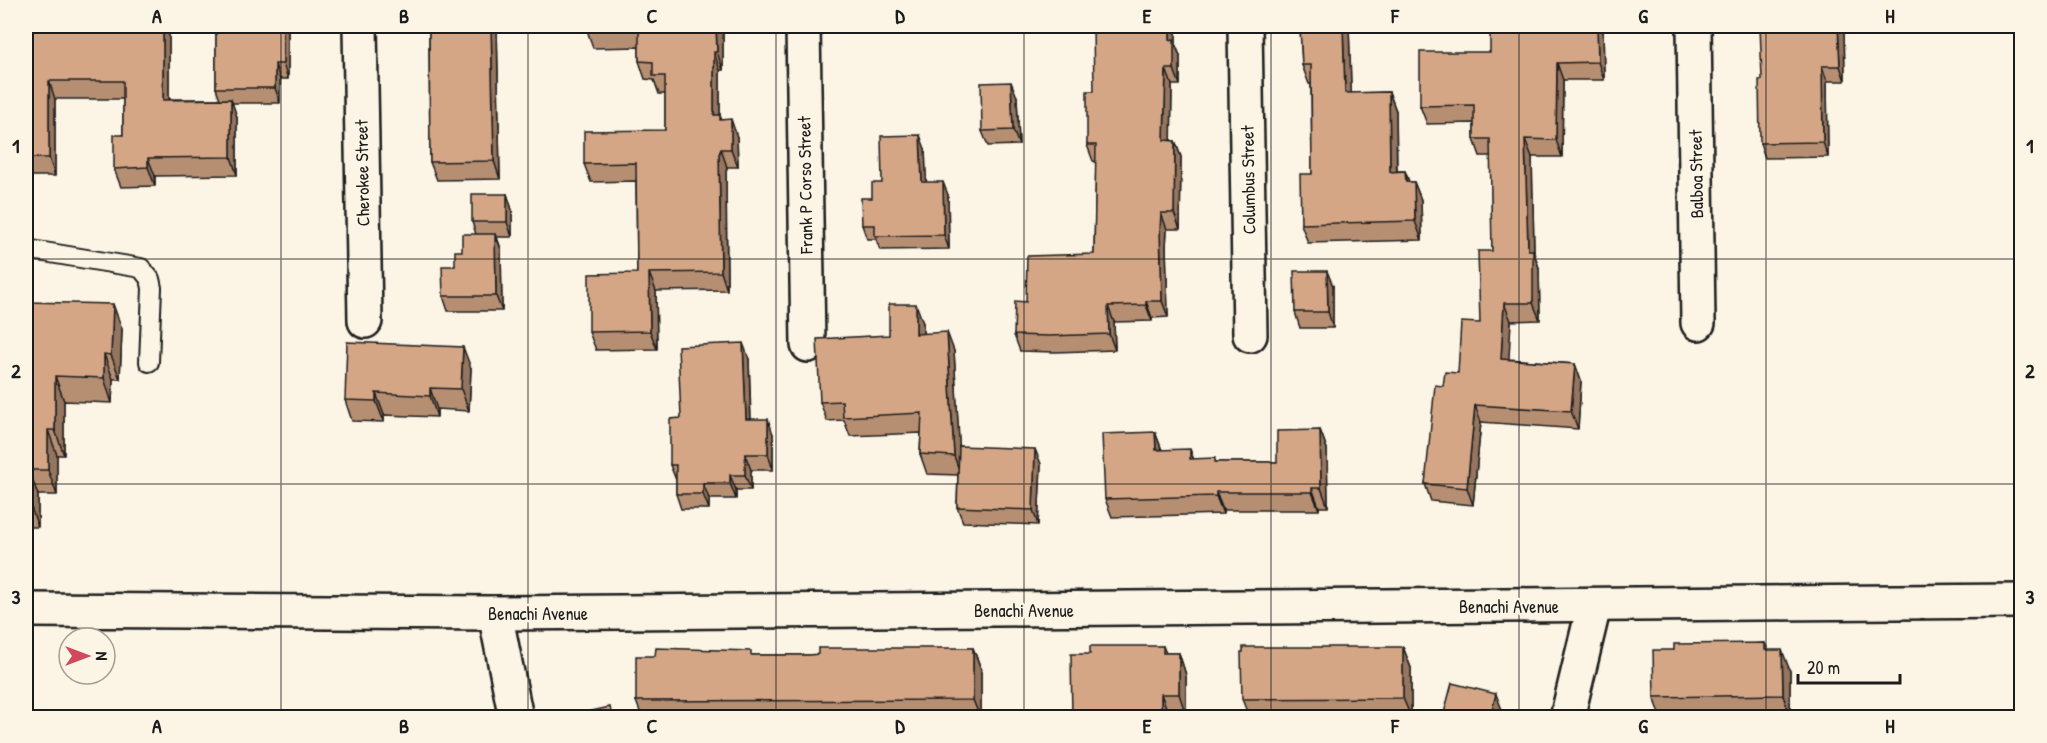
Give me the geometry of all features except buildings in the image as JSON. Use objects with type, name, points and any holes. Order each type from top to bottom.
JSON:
[{"type":"street","name":"Cherokee Street","points":[[360,26],[365,321]]},
{"type":"street","name":"Frank P Corso Street","points":[[803,26],[808,345]]},
{"type":"street","name":"Columbus Street","points":[[1245,26],[1251,335]]},
{"type":"street","name":"Balboa Street","points":[[1694,26],[1698,323]]},
{"type":"street","name":"Benachi Avenue","points":[[26,610],[495,613],[2022,601]]},
{"type":"street","points":[[1567,717],[1594,606]]},
{"type":"street","points":[[495,613],[516,717]]},
{"type":"lane","points":[[26,249],[141,268],[150,279],[152,288],[149,362]]}]
